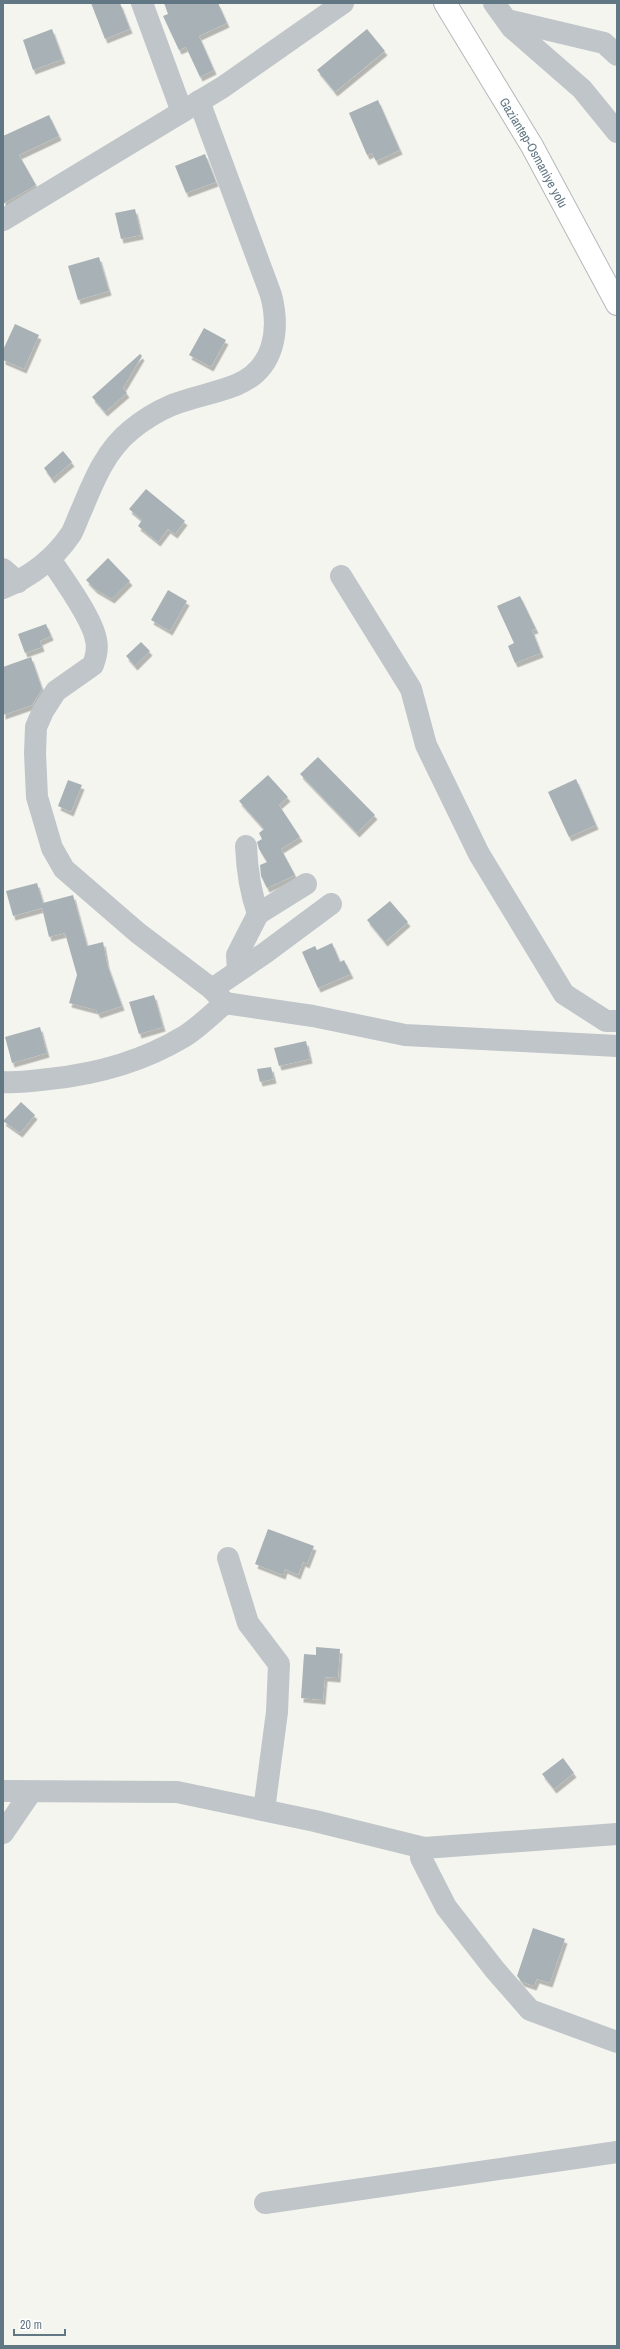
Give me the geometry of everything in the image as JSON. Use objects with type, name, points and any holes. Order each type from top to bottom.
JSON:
[{"type":"highway","name":"Gaziantep-Osmaniye yolu","points":[[446,3],[532,146],[617,304]]},
{"type":"street","points":[[8,580],[50,559],[71,534],[101,466],[115,446],[130,431],[148,417],[172,405],[238,384],[250,377],[262,366],[271,350],[276,335],[276,315],[271,295],[190,107],[142,3]]},
{"type":"street","points":[[3,220],[190,107],[343,3]]},
{"type":"street","points":[[500,12],[604,43],[617,55]]},
{"type":"street","points":[[500,12],[512,28],[582,89],[617,132]]},
{"type":"street","points":[[50,559],[89,622],[96,640],[97,649],[93,665],[56,691],[43,710],[36,727],[35,753],[37,797],[52,848],[64,869],[138,933],[218,996],[405,1035],[617,1046]]},
{"type":"street","points":[[341,576],[411,689],[426,745],[479,854],[564,994],[606,1021],[617,1021]]},
{"type":"street","points":[[246,846],[247,871],[258,914]]},
{"type":"street","points":[[238,971],[237,955],[258,914],[306,884]]},
{"type":"street","points":[[3,1082],[15,1083],[80,1076],[132,1062],[159,1050],[186,1035],[238,971],[331,904]]},
{"type":"street","points":[[228,1558],[248,1622],[279,1664],[277,1712],[264,1810]]},
{"type":"street","points":[[3,1791],[176,1792],[264,1810],[424,1848],[617,1834]]},
{"type":"street","points":[[3,1833],[31,1792]]},
{"type":"street","points":[[424,1848],[421,1858],[446,1907],[495,1970],[530,2010],[617,2042]]},
{"type":"street","points":[[265,2203],[617,2152]]},
{"type":"building","points":[[91,3],[120,3],[130,29],[105,39]]},
{"type":"building","points":[[164,3],[218,3],[227,23],[199,36],[214,70],[200,77],[186,47],[179,50],[163,16],[168,14]]},
{"type":"building","points":[[52,29],[63,59],[33,70],[23,40]]},
{"type":"building","points":[[367,29],[385,51],[335,92],[317,70]]},
{"type":"building","points":[[378,100],[400,150],[376,161],[372,153],[367,155],[349,113]]},
{"type":"building","points":[[49,115],[59,136],[19,155],[36,185],[3,204],[3,136]]},
{"type":"building","points":[[205,154],[216,182],[186,193],[175,166]]},
{"type":"building","points":[[135,209],[141,235],[121,239],[115,213]]},
{"type":"building","points":[[99,257],[109,291],[78,300],[68,266]]},
{"type":"building","points":[[15,324],[39,335],[24,369],[3,360],[3,350]]},
{"type":"building","points":[[204,328],[226,340],[211,367],[189,355]]},
{"type":"building","points":[[140,354],[142,356],[123,388],[127,393],[105,412],[92,397]]},
{"type":"building","points":[[63,451],[72,462],[52,479],[44,468]]},
{"type":"building","points":[[146,489],[185,521],[175,534],[168,529],[158,542],[138,526],[142,520],[129,509]]},
{"type":"building","points":[[108,558],[130,581],[112,599],[95,589],[86,580]]},
{"type":"building","points":[[168,590],[187,601],[170,631],[151,620]]},
{"type":"building","points":[[520,596],[536,629],[532,630],[541,653],[515,663],[508,646],[514,643],[497,606]]},
{"type":"building","points":[[46,624],[51,636],[40,641],[42,647],[25,653],[18,634]]},
{"type":"building","points":[[141,642],[150,651],[135,666],[126,656]]},
{"type":"building","points":[[31,657],[42,689],[32,705],[3,715],[3,667]]},
{"type":"building","points":[[318,757],[375,815],[357,833],[300,774]]},
{"type":"building","points":[[268,775],[288,797],[279,805],[300,837],[281,849],[295,875],[267,888],[261,876],[260,865],[267,862],[259,849],[257,842],[262,839],[259,833],[264,829],[239,801]]},
{"type":"building","points":[[576,779],[596,825],[569,837],[548,792]]},
{"type":"building","points":[[68,780],[82,785],[71,812],[58,806]]},
{"type":"building","points":[[37,883],[43,903],[73,895],[87,946],[103,942],[107,964],[122,1006],[98,1014],[96,1010],[69,1003],[77,975],[65,933],[49,937],[42,908],[13,916],[6,891]]},
{"type":"building","points":[[390,901],[408,922],[385,942],[367,920]]},
{"type":"building","points":[[332,943],[340,962],[344,960],[351,974],[318,988],[302,952],[315,946],[317,950]]},
{"type":"building","points":[[154,995],[163,1027],[139,1034],[129,1002]]},
{"type":"building","points":[[40,1027],[47,1053],[12,1063],[5,1037]]},
{"type":"building","points":[[306,1041],[310,1059],[279,1066],[274,1048]]},
{"type":"building","points":[[271,1067],[274,1079],[260,1082],[257,1069]]},
{"type":"building","points":[[21,1102],[35,1115],[20,1133],[3,1121]]},
{"type":"building","points":[[268,1529],[314,1546],[307,1564],[303,1562],[298,1575],[285,1569],[283,1575],[255,1564]]},
{"type":"building","points":[[316,1647],[340,1649],[338,1678],[325,1677],[323,1700],[301,1698],[304,1654],[316,1655]]},
{"type":"building","points":[[563,1758],[574,1773],[554,1789],[542,1774]]},
{"type":"building","points":[[533,1928],[565,1939],[550,1983],[537,1979],[534,1986],[522,1982],[517,1976]]}]
